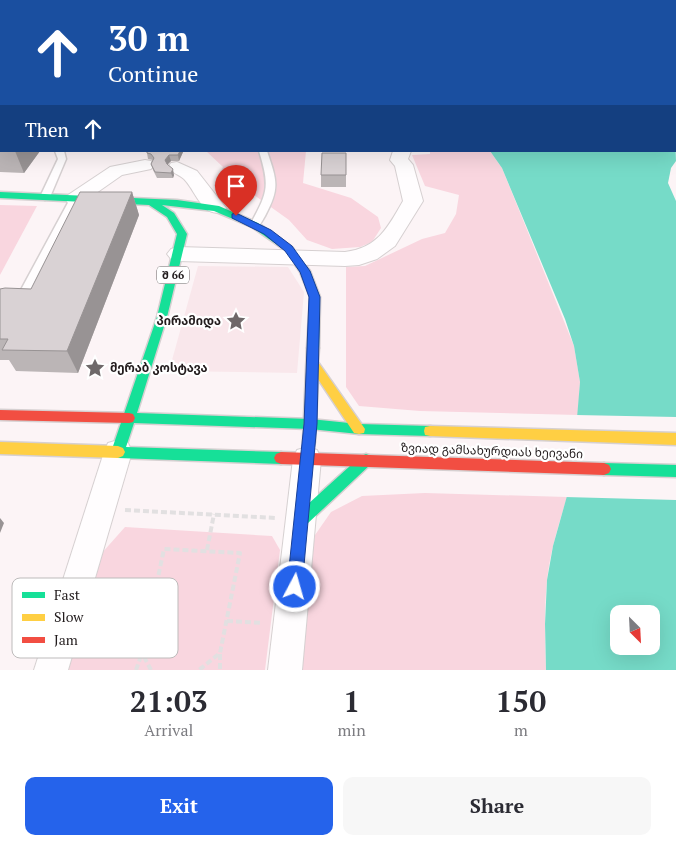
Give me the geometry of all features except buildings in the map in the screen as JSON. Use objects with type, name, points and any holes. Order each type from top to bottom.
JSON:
[{"type":"main road","points":[[0,195],[188,204],[216,208],[255,225],[278,240],[297,259],[305,271],[314,297],[307,459]]},
{"type":"main road","name":"შ 66","points":[[118,452],[148,361],[182,234],[178,225],[163,208],[151,202]]},
{"type":"main road","points":[[312,362],[359,429]]},
{"type":"main road","name":"ზვიად გამსახურდიას ხეივანი","points":[[0,414],[310,424],[359,429],[676,439]]},
{"type":"main road","name":"ზვიად გამსახურდიას ხეივანი","points":[[0,448],[676,471]]},
{"type":"main road","points":[[302,519],[366,460]]},
{"type":"street","points":[[178,254],[297,259],[360,259],[379,251],[398,227],[413,201],[404,165],[399,160],[402,152]]},
{"type":"street","points":[[75,199],[116,171],[146,165]]},
{"type":"street","points":[[177,167],[190,175],[216,208]]},
{"type":"street","points":[[79,578],[118,452]]},
{"type":"street","points":[[286,670],[307,459]]},
{"type":"street","points":[[51,670],[55,658]]},
{"type":"lane","points":[[44,197],[62,160],[60,152]]},
{"type":"lane","points":[[255,225],[273,193],[272,180],[263,152]]},
{"type":"lane","points":[[0,308],[10,307],[20,302],[75,199]]},
{"type":"path","points":[[100,509],[302,519]]},
{"type":"path","points":[[206,550],[214,514]]},
{"type":"path","points":[[158,578],[164,549],[240,553],[220,653],[220,670]]},
{"type":"path","points":[[226,620],[291,624]]},
{"type":"path","points":[[199,670],[220,653]]},
{"type":"path","points":[[136,670],[140,658]]},
{"type":"path","points":[[145,658],[152,670]]},
{"type":"shaded area","points":[[207,152],[306,152],[303,183],[351,198],[378,217],[381,228],[372,242],[360,247],[332,249],[307,240],[289,220],[247,190],[214,186],[223,167]]},
{"type":"shaded area","points":[[430,152],[491,152],[502,168],[574,346],[580,382],[578,415],[420,411],[359,406],[346,387],[346,267],[365,266],[422,239],[445,233],[456,214],[459,195],[425,186],[412,155],[430,154]]},
{"type":"shaded area","points":[[491,152],[676,152],[676,161],[671,168],[668,183],[676,201],[676,670],[546,670],[545,624],[547,580],[553,546],[572,478],[580,382],[574,346],[565,319],[502,168]]},
{"type":"shaded area","points":[[0,205],[37,206],[0,275]]},
{"type":"shaded area","points":[[198,266],[288,267],[304,292],[297,373],[169,371]]},
{"type":"shaded area","points":[[425,493],[567,497],[548,570],[545,614],[546,670],[293,670],[315,535],[331,512],[362,496]]},
{"type":"shaded area","points":[[125,527],[272,536],[280,550],[265,670],[67,670],[71,658],[178,658],[178,578],[94,578],[101,554]]},
{"type":"pier","points":[[576,415],[676,417],[676,500],[565,497],[570,478]]},
{"type":"traffic: fast","points":[[0,195],[177,203],[216,208],[255,225],[289,249],[305,271],[315,297],[313,348]]},
{"type":"traffic: fast","points":[[151,202],[171,215],[182,234],[162,317],[118,452],[281,458]]},
{"type":"traffic: fast","points":[[129,418],[310,424],[359,429],[430,431]]},
{"type":"traffic: fast","points":[[302,519],[366,460]]},
{"type":"traffic: fast","points":[[604,469],[676,471]]},
{"type":"traffic: slow","points":[[309,442],[313,348]]},
{"type":"traffic: slow","points":[[312,362],[359,429]]},
{"type":"traffic: slow","points":[[430,431],[676,439]]},
{"type":"traffic: slow","points":[[0,448],[118,452]]},
{"type":"traffic: jam","points":[[0,415],[129,418]]},
{"type":"traffic: jam","points":[[281,458],[604,469]]},
{"type":"place","name":"პირამიდა","points":[[236,321]]},
{"type":"place","name":"მერაბ კოსტავა","points":[[95,368]]},
{"type":"route","points":[[236,216],[267,232],[289,249],[305,271],[314,297],[310,424],[295,587]]}]
